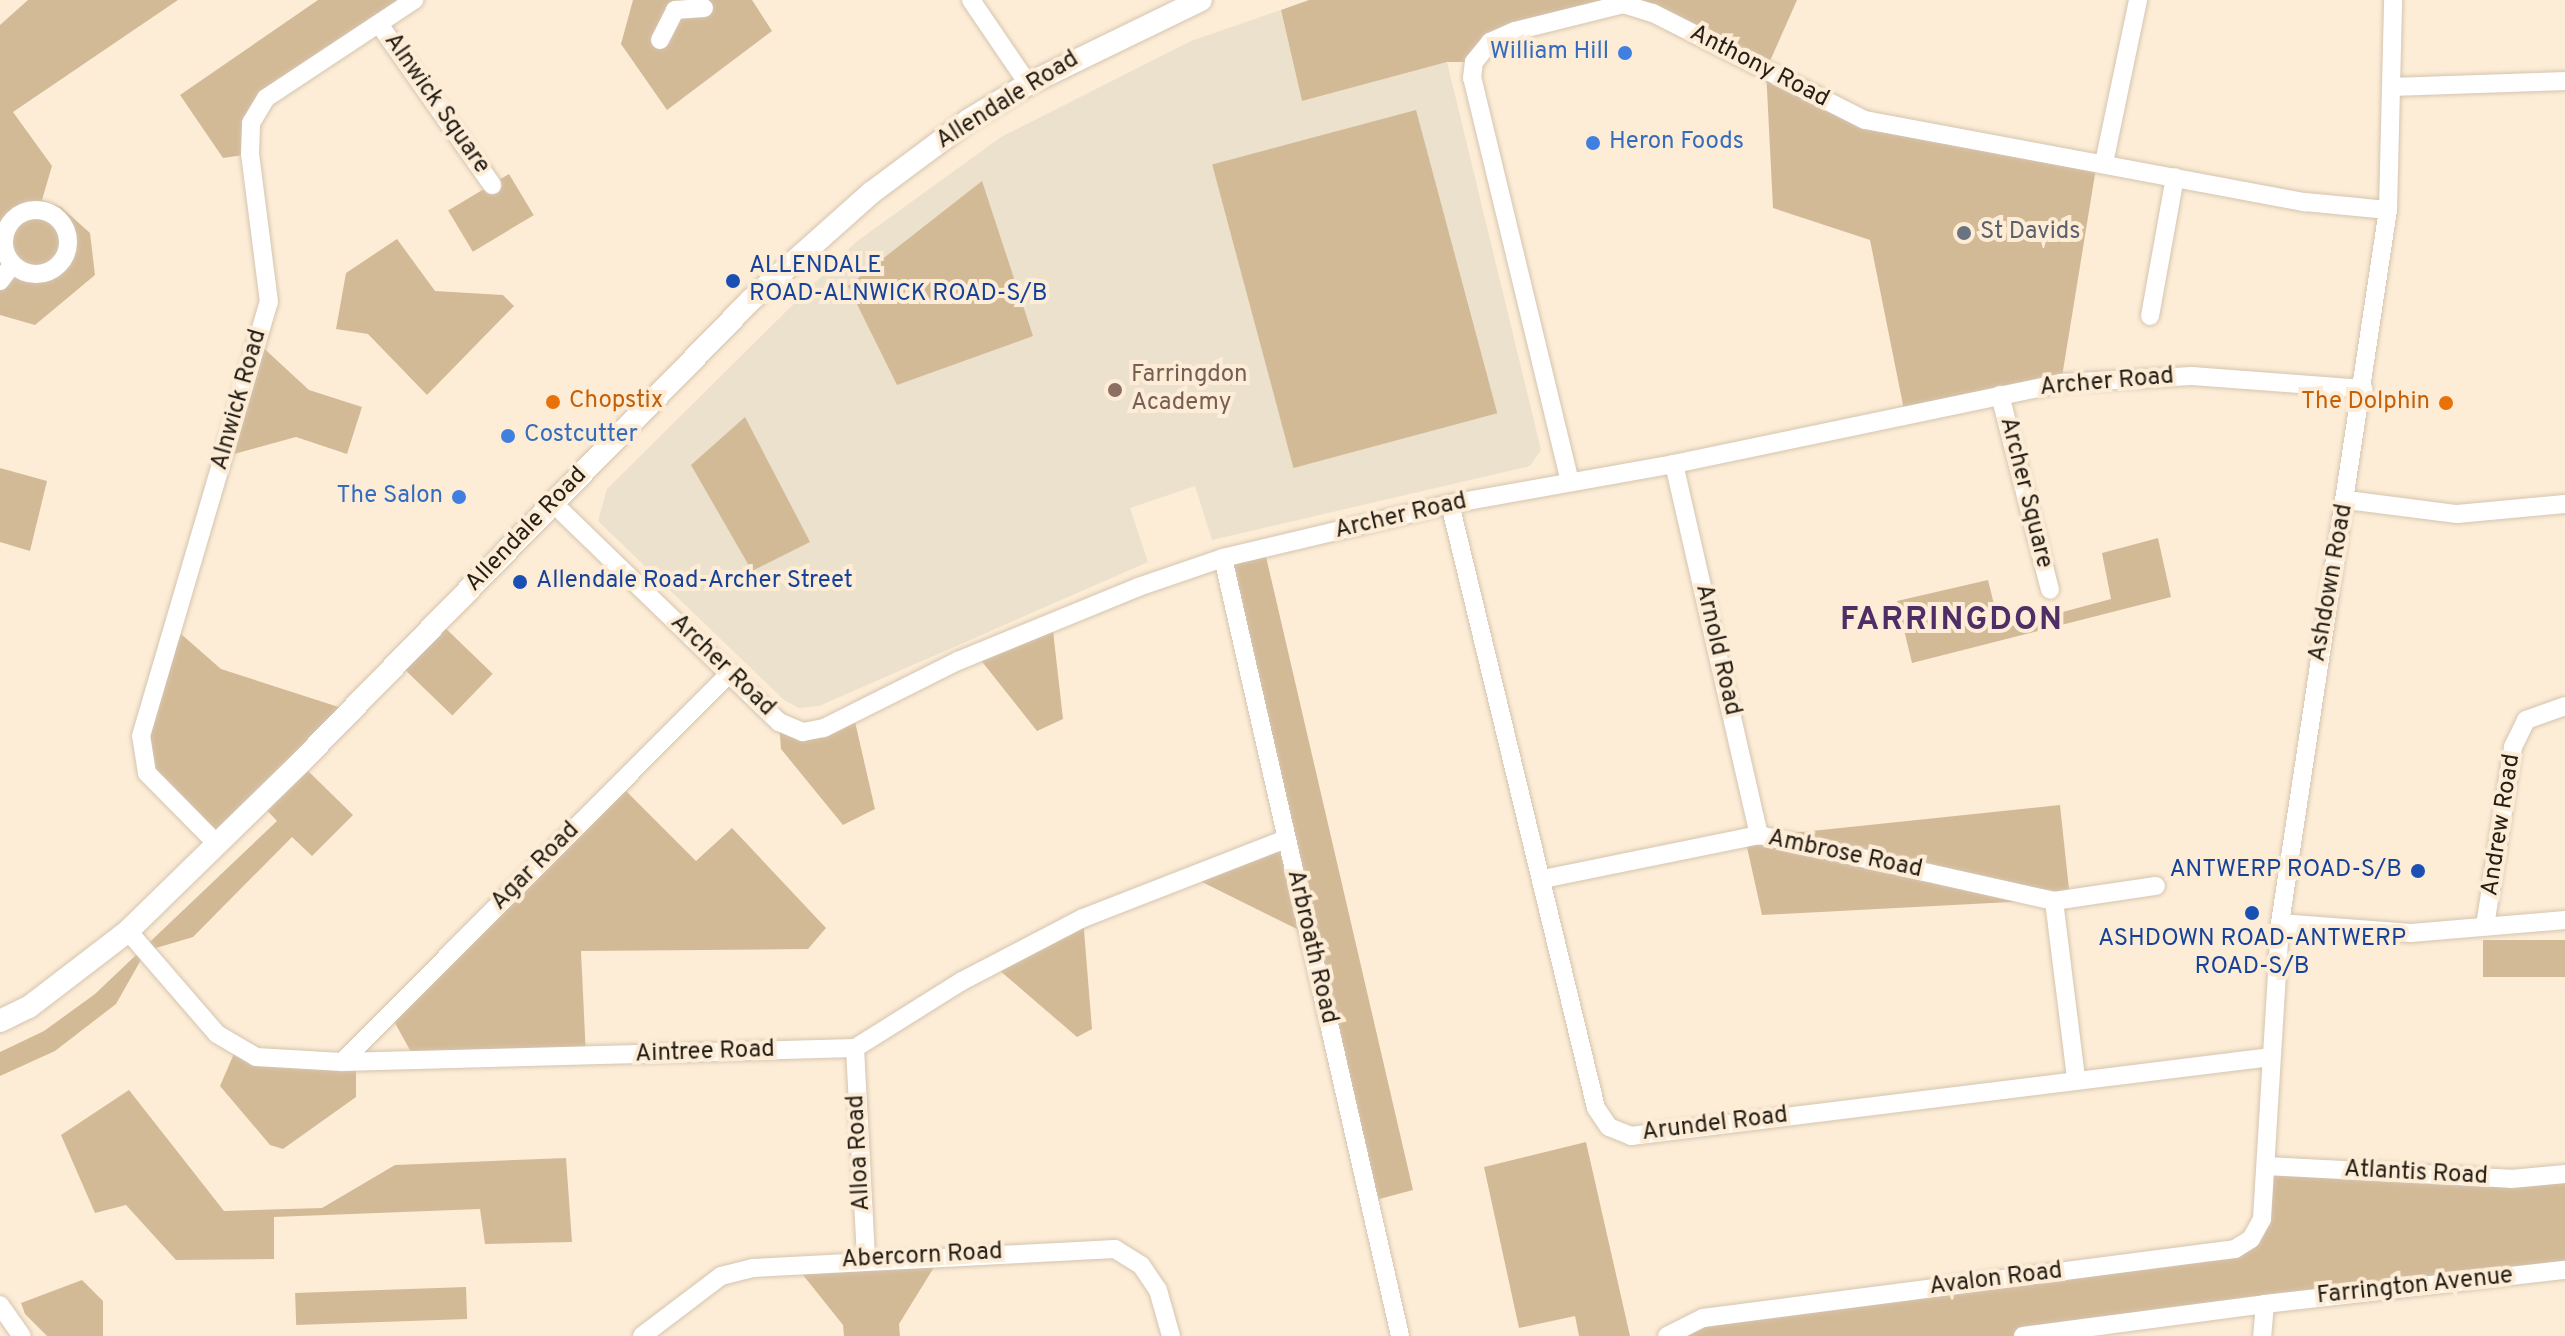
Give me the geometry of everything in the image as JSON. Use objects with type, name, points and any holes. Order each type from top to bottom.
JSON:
[{"type":"street","name":"Alnwick Road","points":[[218,845],[147,773],[141,736],[269,302],[250,154],[251,123],[266,98],[414,0]]},
{"type":"street","points":[[971,0],[1028,84]]},
{"type":"street","name":"Allendale Road","points":[[0,1021],[29,1007],[128,931],[218,845],[751,300],[871,193],[969,120],[1028,84],[1201,0]]},
{"type":"street","points":[[2104,163],[2138,0]]},
{"type":"street","name":"Ashdown Road","points":[[2266,1166],[2280,923],[2302,752],[2347,500],[2388,210],[2393,0]]},
{"type":"street","name":"Anthony Road","points":[[1570,482],[1472,78],[1474,62],[1490,42],[1623,4],[1653,13],[1865,120],[2305,202],[2388,210]]},
{"type":"street","points":[[660,40],[672,5],[704,8]]},
{"type":"street","name":"Alnwick Square","points":[[379,24],[492,185]]},
{"type":"street","points":[[2393,87],[2565,81]]},
{"type":"street","points":[[2150,316],[2175,177]]},
{"type":"street","points":[[0,281],[13,264]]},
{"type":"street","name":"Archer Road","points":[[553,503],[779,722],[803,732],[824,728],[958,661],[1138,587],[1223,558],[1450,504],[1674,464],[2061,383],[2192,376],[2364,389]]},
{"type":"street","name":"Archer Square","points":[[2000,395],[2050,590]]},
{"type":"street","name":"Arnold Road","points":[[1674,464],[1759,835]]},
{"type":"street","points":[[2347,500],[2457,514],[2565,504]]},
{"type":"street","name":"Arundel Road","points":[[1450,504],[1596,1108],[1609,1127],[1631,1136],[2076,1078],[2271,1057]]},
{"type":"street","name":"Arbroath Road","points":[[1223,558],[1400,1336]]},
{"type":"street","name":"Agar Road","points":[[342,1062],[730,673]]},
{"type":"street","name":"Andrew Road","points":[[2485,926],[2513,747],[2526,720],[2565,706]]},
{"type":"street","name":"Ambrose Road","points":[[1543,879],[1759,835],[2054,901],[2156,886]]},
{"type":"street","points":[[855,1048],[962,981],[1083,918],[1286,839]]},
{"type":"street","points":[[2054,901],[2076,1078]]},
{"type":"street","points":[[2280,923],[2411,933],[2565,920]]},
{"type":"street","name":"Aintree Road","points":[[128,931],[236,1049],[279,1060],[342,1062],[855,1048]]},
{"type":"street","name":"Alloa Road","points":[[855,1048],[866,1259]]},
{"type":"street","name":"Atlantis Road","points":[[2266,1166],[2511,1179],[2565,1174]]},
{"type":"street","name":"Avalon Road","points":[[1667,1336],[1703,1318],[2235,1249],[2251,1239],[2262,1219],[2266,1166]]},
{"type":"street","name":"Abercorn Road","points":[[642,1336],[721,1276],[753,1268],[866,1259],[1115,1249],[1141,1265],[1158,1290],[1171,1336]]},
{"type":"street","name":"Farrington Avenue","points":[[2023,1336],[2265,1304],[2565,1270]]},
{"type":"street","points":[[2262,1336],[2265,1304]]},
{"type":"street","points":[[0,1305],[22,1336]]},
{"type":"shaded area","points":[[28,0],[178,0],[13,112],[52,166],[42,200],[61,207],[90,233],[95,275],[35,325],[0,315],[0,25]]},
{"type":"shaded area","points":[[318,0],[414,0],[266,98],[250,154],[223,158],[180,95]]},
{"type":"shaded area","points":[[633,0],[752,0],[772,31],[667,110],[621,44]]},
{"type":"shaded area","points":[[1309,0],[1797,0],[1766,70],[1623,4],[1515,31],[1474,62],[1447,62],[1302,101],[1281,10]]},
{"type":"shaded area","name":"Farringdon Academy","points":[[1281,10],[1302,101],[1447,62],[1541,450],[1530,466],[1212,540],[1195,486],[1130,508],[1148,562],[819,706],[799,708],[784,700],[598,521],[607,489],[856,242],[1001,137],[1191,41]]},
{"type":"shaded area","points":[[1766,70],[1865,120],[2097,162],[2061,383],[1905,415],[1870,240],[1773,208]]},
{"type":"shaded area","points":[[1416,110],[1497,413],[1293,468],[1212,165]]},
{"type":"shaded area","points":[[509,174],[534,215],[473,252],[448,211]]},
{"type":"shaded area","points":[[982,181],[1033,336],[897,385],[848,286]]},
{"type":"shaded area","points":[[397,239],[435,291],[503,295],[514,306],[427,395],[368,334],[336,329],[346,273]]},
{"type":"shaded area","points":[[257,342],[309,390],[362,407],[347,454],[296,437],[223,457]]},
{"type":"shaded area","points":[[745,417],[810,542],[752,571],[691,465]]},
{"type":"shaded area","points":[[0,468],[47,481],[30,551],[0,542]]},
{"type":"shaded area","points":[[2158,538],[2171,597],[1912,663],[1897,601],[1988,580],[2000,629],[2111,599],[2102,553]]},
{"type":"shaded area","points":[[1264,548],[1413,1190],[1368,1202],[1307,934],[1188,875],[1286,839],[1223,558]]},
{"type":"shaded area","points":[[438,621],[493,674],[452,716],[398,663]]},
{"type":"shaded area","points":[[1052,622],[1063,719],[1037,731],[976,654]]},
{"type":"shaded area","points":[[173,627],[221,669],[351,711],[300,763],[353,815],[312,856],[292,837],[193,937],[146,951],[116,1004],[55,1051],[0,1076],[0,1052],[44,1031],[95,994],[277,821],[260,803],[218,845],[142,760]]},
{"type":"shaded area","points":[[853,713],[875,809],[843,825],[781,749],[779,722],[803,732]]},
{"type":"shaded area","points":[[619,784],[696,861],[732,828],[826,928],[808,949],[581,951],[586,1057],[416,1061],[390,1014]]},
{"type":"shaded area","points":[[2060,805],[2070,899],[1762,915],[1745,838]]},
{"type":"shaded area","points":[[1083,918],[1092,1029],[1077,1037],[992,964]]},
{"type":"shaded area","points":[[2483,940],[2565,940],[2565,977],[2483,977]]},
{"type":"shaded area","points":[[236,1049],[356,1062],[356,1097],[283,1149],[270,1145],[220,1086]]},
{"type":"shaded area","points":[[129,1090],[224,1211],[322,1208],[395,1165],[566,1158],[572,1242],[485,1244],[480,1209],[274,1217],[274,1259],[176,1260],[126,1205],[95,1213],[61,1135]]},
{"type":"shaded area","points":[[1586,1142],[1630,1336],[1579,1336],[1575,1316],[1519,1328],[1484,1167]]},
{"type":"shaded area","points":[[2266,1166],[2565,1174],[2565,1270],[2023,1336],[1667,1336],[1703,1318],[2251,1239]]},
{"type":"shaded area","points":[[941,1256],[899,1324],[900,1336],[844,1336],[843,1325],[795,1265]]},
{"type":"shaded area","points":[[82,1280],[103,1301],[103,1336],[47,1336],[25,1314],[21,1303]]},
{"type":"shaded area","points":[[466,1287],[467,1319],[296,1325],[295,1293]]},
{"type":"place","name":"William Hill","points":[[1625,53]]},
{"type":"place","name":"Heron Foods","points":[[1593,143]]},
{"type":"place","name":"St Davids","points":[[1964,233]]},
{"type":"place","name":"ALLENDALE ROAD-ALNWICK ROAD-S/B","points":[[733,281]]},
{"type":"place","name":"Farringdon Academy","points":[[1115,390]]},
{"type":"place","name":"Chopstix","points":[[553,402]]},
{"type":"place","name":"The Dolphin","points":[[2446,403]]},
{"type":"place","name":"Costcutter","points":[[508,436]]},
{"type":"place","name":"The Salon","points":[[459,497]]},
{"type":"place","name":"Allendale Road-Archer Street","points":[[520,582]]},
{"type":"place","name":"ANTWERP ROAD-S/B","points":[[2418,871]]},
{"type":"place","name":"ASHDOWN ROAD-ANTWERP ROAD-S/B","points":[[2252,913]]},
{"type":"district","name":"FARRINGDON","points":[[1952,621]]}]
